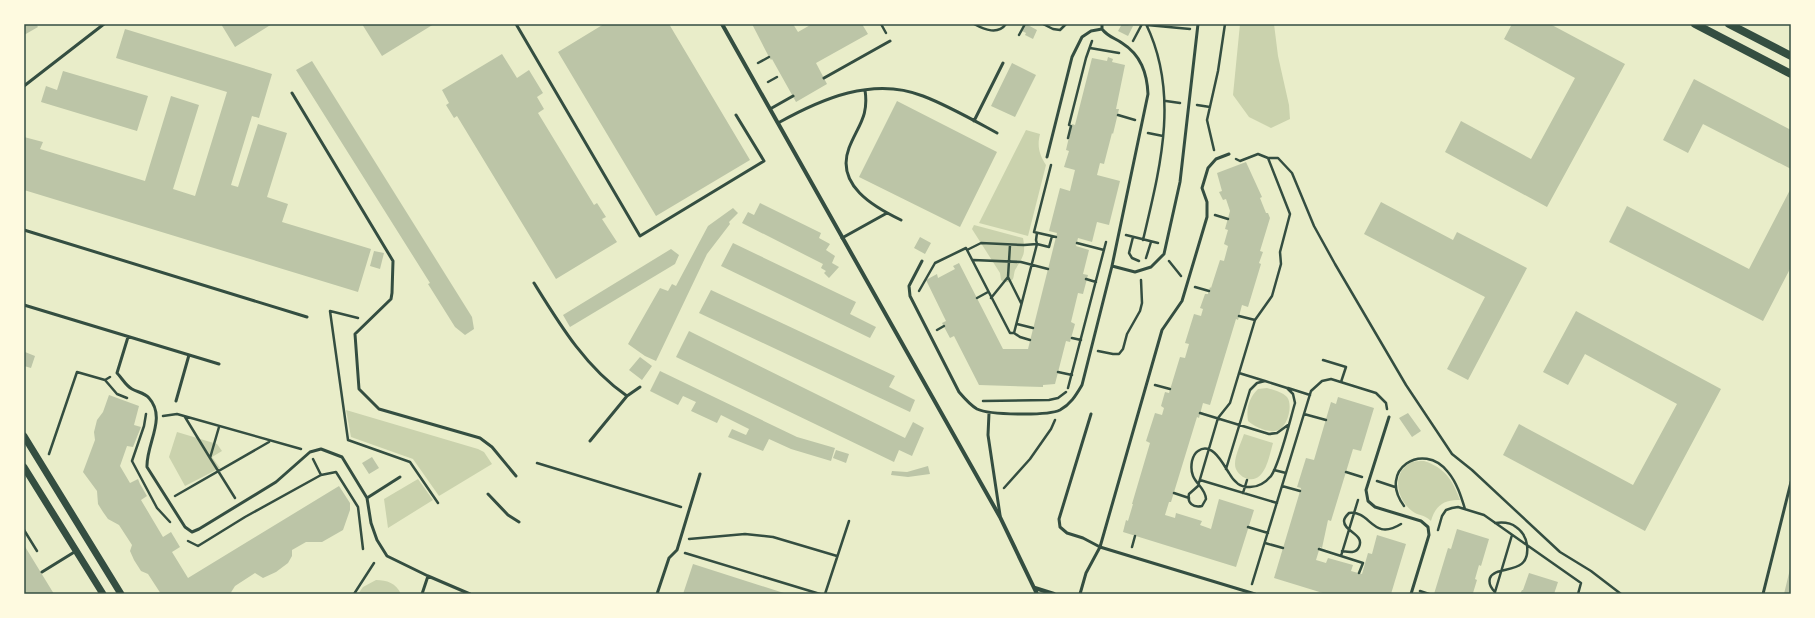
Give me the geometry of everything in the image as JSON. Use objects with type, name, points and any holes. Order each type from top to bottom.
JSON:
[{"type":"main road","points":[[1695,24],[1791,74]]},
{"type":"main road","points":[[1729,24],[1791,56]]},
{"type":"street","points":[[722,24],[1000,517],[1037,594]]},
{"type":"street","points":[[24,436],[121,594]]},
{"type":"street","points":[[24,467],[103,594]]},
{"type":"street","points":[[1035,588],[1054,594]]},
{"type":"lane","points":[[24,86],[104,24]]},
{"type":"lane","points":[[516,24],[640,236],[764,161],[736,115]]},
{"type":"lane","points":[[922,261],[910,286],[910,296],[959,392],[972,406],[989,414],[1042,413],[1059,410],[1074,400],[1082,385],[1112,266],[1148,94],[1148,79],[1143,65],[1129,48],[1107,36],[1102,29],[1102,24]]},
{"type":"lane","points":[[1112,266],[1135,272],[1152,267],[1164,254],[1180,182],[1198,24]]},
{"type":"lane","points":[[1047,157],[1072,57],[1082,37],[1091,31],[1102,29]]},
{"type":"lane","points":[[824,78],[890,41]]},
{"type":"lane","points":[[974,121],[1003,63]]},
{"type":"lane","points":[[778,124],[829,98],[877,88],[900,90],[922,95],[998,133]]},
{"type":"lane","points":[[865,90],[865,114],[849,148],[846,159],[847,171],[852,183],[862,196],[875,207],[901,220]]},
{"type":"lane","points":[[292,93],[393,261],[391,299],[354,334],[359,388],[379,409],[480,438],[492,447],[516,476]]},
{"type":"lane","points":[[770,109],[793,96]]},
{"type":"lane","points":[[1080,594],[1086,573],[1100,547],[1162,330],[1182,301],[1207,217],[1207,202],[1202,188],[1208,168],[1216,159],[1229,154]]},
{"type":"lane","points":[[842,238],[887,213]]},
{"type":"lane","points":[[24,230],[307,317]]},
{"type":"lane","points":[[534,283],[567,335],[585,358],[602,375],[627,396]]},
{"type":"lane","points":[[24,305],[219,364]]},
{"type":"lane","points":[[128,337],[117,373],[130,388],[147,396],[154,405],[157,416],[147,457],[147,467],[185,527],[192,532],[200,529],[276,482],[310,452],[321,448],[342,457],[367,498],[371,522],[377,540],[387,556],[470,594]]},
{"type":"lane","points":[[176,401],[190,355]]},
{"type":"lane","points":[[590,441],[627,396],[640,386]]},
{"type":"lane","points":[[989,414],[988,435],[1000,517]]},
{"type":"lane","points":[[1091,414],[1059,519],[1060,527],[1067,533],[1083,538],[1100,547],[1255,594]]},
{"type":"lane","points":[[1389,417],[1366,490],[1368,501],[1376,507],[1421,521],[1428,527],[1429,536],[1411,594]]},
{"type":"lane","points":[[657,594],[668,558],[677,550],[700,474]]},
{"type":"lane","points":[[367,498],[400,477]]},
{"type":"lane","points":[[1763,594],[1791,482]]},
{"type":"lane","points":[[488,494],[508,515],[519,522]]},
{"type":"lane","points":[[42,572],[76,551]]},
{"type":"lane","points":[[422,594],[428,576]]},
{"type":"path","points":[[974,24],[985,30],[997,31],[1002,29],[1006,24]]},
{"type":"path","points":[[1019,35],[1025,24]]},
{"type":"path","points":[[1043,24],[1053,29],[1060,30],[1066,24]]},
{"type":"path","points":[[1129,48],[1142,24]]},
{"type":"path","points":[[1143,240],[1153,198],[1163,136],[1166,102],[1160,62],[1146,24],[1197,30]]},
{"type":"path","points":[[1216,159],[1207,120],[1218,71],[1225,24]]},
{"type":"path","points":[[1068,138],[1071,126],[1069,125],[1094,37],[1087,33]]},
{"type":"path","points":[[1090,48],[1120,53],[1116,49]]},
{"type":"path","points":[[758,63],[769,57]]},
{"type":"path","points":[[768,82],[777,77]]},
{"type":"path","points":[[1166,102],[1210,107]]},
{"type":"path","points":[[1133,128],[1136,113]]},
{"type":"path","points":[[1118,116],[1135,120]]},
{"type":"path","points":[[1141,131],[1163,136]]},
{"type":"path","points":[[1229,154],[1240,161],[1258,154],[1268,158],[1278,158],[1292,173],[1314,226],[1335,264],[1406,385],[1452,454],[1472,470],[1560,552],[1591,571],[1621,594]]},
{"type":"path","points":[[1047,157],[1051,164],[1034,232],[1056,237]]},
{"type":"path","points":[[1268,158],[1290,214],[1280,252],[1281,264],[1272,296],[1255,320],[1230,403],[1218,418],[1209,449],[1200,480],[1198,486],[1190,494],[1189,501],[1194,506],[1198,507],[1204,503],[1206,496],[1198,486],[1193,478],[1191,468],[1193,457],[1197,451],[1202,449],[1209,449],[1214,453],[1232,479],[1238,484],[1245,487],[1259,485],[1266,481],[1274,470],[1295,403],[1293,394],[1287,388]]},
{"type":"path","points":[[978,399],[981,401],[1049,400],[1058,398],[1065,392],[1072,375],[1109,231],[1166,246]]},
{"type":"path","points":[[1014,333],[1037,244],[1036,240],[1038,233]]},
{"type":"path","points":[[918,293],[935,263],[966,248],[967,250],[981,243],[1010,245],[1037,244],[1049,247],[1052,236]]},
{"type":"path","points":[[1133,237],[1129,254],[1137,261],[1142,261],[1146,258]]},
{"type":"path","points":[[1091,349],[1119,354],[1123,349],[1126,334],[1141,307],[1140,283],[1151,242]]},
{"type":"path","points":[[1076,243],[1104,250]]},
{"type":"path","points":[[1010,245],[1008,277],[1022,304]]},
{"type":"path","points":[[967,250],[1010,333],[1014,333],[1020,337],[1030,340]]},
{"type":"path","points":[[1164,254],[1187,284],[1209,291]]},
{"type":"path","points":[[972,260],[1009,262],[1048,269]]},
{"type":"path","points":[[992,298],[1008,277]]},
{"type":"path","points":[[1086,279],[1096,282]]},
{"type":"path","points":[[977,298],[988,292]]},
{"type":"path","points":[[1239,316],[1255,320]]},
{"type":"path","points":[[934,324],[940,337]]},
{"type":"path","points":[[1017,324],[1033,328]]},
{"type":"path","points":[[937,330],[944,326]]},
{"type":"path","points":[[1072,338],[1082,340]]},
{"type":"path","points":[[1323,360],[1346,367],[1341,382]]},
{"type":"path","points":[[49,454],[77,372],[105,380],[117,394]]},
{"type":"path","points":[[1058,372],[1072,375]]},
{"type":"path","points":[[105,380],[117,373]]},
{"type":"path","points":[[1238,373],[1310,395]]},
{"type":"path","points":[[1250,592],[1311,391],[1322,381],[1331,379],[1376,393],[1386,403],[1389,417]]},
{"type":"path","points":[[1226,469],[1250,390],[1257,383],[1265,381]]},
{"type":"path","points":[[1148,383],[1170,389]]},
{"type":"path","points":[[997,497],[1008,482],[1030,459],[1051,429],[1059,410]]},
{"type":"path","points":[[1200,413],[1269,434],[1277,433],[1288,424]]},
{"type":"path","points":[[157,416],[177,414],[310,452],[321,475]]},
{"type":"path","points":[[1304,414],[1326,420]]},
{"type":"path","points":[[185,416],[245,517]]},
{"type":"path","points":[[210,458],[219,427]]},
{"type":"path","points":[[157,508],[270,441]]},
{"type":"path","points":[[1416,520],[1397,496],[1395,487],[1396,477],[1401,468],[1412,460],[1424,458],[1438,463],[1448,472],[1457,486],[1465,509]]},
{"type":"path","points":[[537,463],[689,509]]},
{"type":"path","points":[[1274,470],[1286,473]]},
{"type":"path","points":[[1346,472],[1395,487]]},
{"type":"path","points":[[1200,480],[1277,503]]},
{"type":"path","points":[[1243,493],[1247,480]]},
{"type":"path","points":[[1282,486],[1300,491]]},
{"type":"path","points":[[1341,556],[1358,498],[1366,490]]},
{"type":"path","points":[[1174,493],[1189,498]]},
{"type":"path","points":[[1427,542],[1437,532],[1442,516],[1446,510],[1452,508],[1465,509],[1484,515],[1581,583],[1578,594]]},
{"type":"path","points":[[1342,551],[1352,552],[1357,550],[1360,546],[1360,540],[1346,526],[1344,521],[1349,513],[1361,514],[1378,528],[1386,530],[1394,528],[1408,517]]},
{"type":"path","points":[[825,594],[849,521]]},
{"type":"path","points":[[1494,593],[1490,587],[1490,579],[1494,573],[1517,567],[1527,554],[1527,545],[1522,533],[1512,524],[1504,522],[1495,523]]},
{"type":"path","points":[[1248,527],[1268,533]]},
{"type":"path","points":[[24,530],[37,550]]},
{"type":"path","points":[[680,540],[745,534],[772,538],[838,556]]},
{"type":"path","points":[[1494,593],[1512,535]]},
{"type":"path","points":[[1265,542],[1283,548]]},
{"type":"path","points":[[677,550],[820,594]]},
{"type":"path","points":[[1319,550],[1363,563],[1359,573]]},
{"type":"path","points":[[354,594],[374,563]]},
{"type":"green space","points":[[1240,24],[1274,24],[1278,56],[1289,105],[1290,119],[1271,128],[1249,117],[1233,95]]},
{"type":"green space","points":[[1026,130],[1040,134],[1039,150],[1046,165],[1028,236],[979,223]]},
{"type":"green space","points":[[974,225],[1023,238],[1023,255],[1015,270],[1013,279],[1009,282],[1001,280],[1000,273],[972,229]]},
{"type":"green space","points":[[1267,388],[1278,391],[1289,400],[1290,409],[1287,419],[1283,427],[1276,431],[1263,430],[1248,421],[1247,412],[1252,396],[1258,389]]},
{"type":"green space","points":[[346,410],[478,449],[484,452],[492,464],[439,496],[413,459],[351,437]]},
{"type":"green space","points":[[177,432],[217,444],[222,451],[212,457],[220,468],[185,486],[169,457]]},
{"type":"green space","points":[[1244,434],[1273,443],[1265,469],[1261,475],[1256,478],[1250,479],[1243,477],[1236,468],[1236,457]]},
{"type":"green space","points":[[1424,461],[1437,467],[1447,475],[1451,480],[1460,500],[1449,501],[1441,504],[1435,511],[1431,521],[1426,517],[1414,513],[1407,506],[1402,500],[1398,486],[1401,472],[1405,466],[1412,462]]},
{"type":"green space","points":[[418,479],[433,500],[388,528],[384,499]]},
{"type":"green space","points":[[376,580],[391,583],[397,587],[401,594],[358,594],[363,587]]},
{"type":"building","points":[[24,24],[36,24],[38,27],[24,35]]},
{"type":"building","points":[[221,24],[272,24],[235,47]]},
{"type":"building","points":[[362,24],[434,24],[382,56]]},
{"type":"building","points":[[604,24],[669,24],[750,160],[656,216],[558,52]]},
{"type":"building","points":[[752,24],[793,24],[798,32],[812,24],[862,24],[868,34],[816,63],[827,84],[796,102],[772,59],[771,60],[769,57]]},
{"type":"building","points":[[1026,24],[1037,30],[1033,39],[1025,35],[1026,33],[1022,31]]},
{"type":"building","points":[[1122,24],[1133,26],[1128,36],[1118,31]]},
{"type":"building","points":[[1512,24],[1550,24],[1625,64],[1547,207],[1445,152],[1461,121],[1531,159],[1575,78],[1504,39]]},
{"type":"building","points":[[125,29],[272,74],[259,118],[252,116],[231,185],[238,187],[258,124],[287,133],[267,197],[288,204],[282,222],[371,249],[358,292],[24,190],[24,137],[43,142],[40,149],[145,181],[171,96],[199,105],[173,189],[195,196],[227,92],[116,58]]},
{"type":"building","points":[[502,54],[517,78],[529,70],[543,93],[537,97],[544,109],[538,113],[594,205],[597,203],[606,217],[602,219],[617,242],[556,279],[457,116],[454,118],[446,105],[449,103],[442,90]]},
{"type":"building","points":[[1108,57],[1113,59],[1112,62],[1125,65],[1116,109],[1119,109],[1113,134],[1112,133],[1104,164],[1100,163],[1097,175],[1120,181],[1109,225],[1097,222],[1092,242],[1078,238],[1076,246],[1089,250],[1083,274],[1088,275],[1083,294],[1078,293],[1071,322],[1075,324],[1070,342],[1066,341],[1055,384],[1043,385],[1043,387],[979,385],[954,336],[950,338],[942,323],[946,321],[926,280],[937,274],[938,278],[955,269],[953,266],[959,263],[1003,349],[1028,349],[1057,233],[1049,231],[1060,188],[1070,191],[1075,170],[1064,167],[1069,151],[1066,150],[1072,124],[1075,125],[1092,58],[1107,61]]},
{"type":"building","points":[[312,61],[472,317],[474,329],[465,335],[455,327],[428,284],[430,283],[296,70]]},
{"type":"building","points":[[1012,63],[1036,75],[1015,117],[991,106]]},
{"type":"building","points":[[63,71],[148,96],[137,131],[41,102],[46,86],[57,90]]},
{"type":"building","points":[[1694,79],[1791,130],[1791,169],[1703,124],[1688,153],[1663,140]]},
{"type":"building","points":[[897,101],[997,152],[960,227],[859,177]]},
{"type":"building","points":[[1246,162],[1262,197],[1260,198],[1266,213],[1268,213],[1270,218],[1260,251],[1263,252],[1259,263],[1261,264],[1248,307],[1242,305],[1238,320],[1236,319],[1210,405],[1203,403],[1199,418],[1197,417],[1171,502],[1169,502],[1165,515],[1175,518],[1176,513],[1202,521],[1200,525],[1211,529],[1219,499],[1254,510],[1236,567],[1123,532],[1126,520],[1128,521],[1150,443],[1146,441],[1155,413],[1162,415],[1164,408],[1161,406],[1165,392],[1169,393],[1180,357],[1185,358],[1189,344],[1185,343],[1194,314],[1201,316],[1203,309],[1200,308],[1205,294],[1208,294],[1210,287],[1211,288],[1220,260],[1224,261],[1228,246],[1224,244],[1228,230],[1225,229],[1230,211],[1226,199],[1223,200],[1219,192],[1222,191],[1217,173]]},
{"type":"building","points":[[1791,188],[1791,267],[1763,321],[1609,242],[1627,206],[1749,269]]},
{"type":"building","points":[[1381,202],[1453,240],[1457,232],[1527,268],[1468,380],[1447,369],[1485,297],[1364,234]]},
{"type":"building","points":[[760,203],[821,233],[819,238],[830,244],[826,250],[835,256],[832,263],[839,267],[829,278],[824,273],[826,271],[821,268],[823,264],[742,223],[748,212],[754,215]]},
{"type":"building","points":[[733,208],[738,213],[729,222],[730,224],[707,254],[656,361],[645,356],[628,344],[660,288],[668,291],[672,284],[676,286],[708,226]]},
{"type":"building","points":[[920,237],[931,243],[925,254],[914,248]]},
{"type":"building","points":[[733,243],[856,302],[850,314],[876,327],[870,338],[721,266]]},
{"type":"building","points":[[671,249],[679,255],[675,264],[570,327],[563,315]]},
{"type":"building","points":[[374,251],[384,253],[380,269],[370,266]]},
{"type":"building","points":[[711,290],[895,376],[889,387],[915,400],[910,412],[699,313]]},
{"type":"building","points":[[1576,311],[1721,389],[1645,531],[1503,455],[1519,424],[1633,485],[1677,404],[1585,354],[1568,385],[1543,372]]},
{"type":"building","points":[[689,331],[905,438],[913,422],[924,428],[912,456],[899,450],[894,462],[676,357]]},
{"type":"building","points":[[25,352],[35,356],[31,368],[24,366]]},
{"type":"building","points":[[640,357],[652,366],[642,380],[629,370]]},
{"type":"building","points":[[660,371],[797,437],[835,448],[831,461],[791,449],[769,439],[763,451],[728,437],[732,429],[746,435],[749,429],[721,415],[717,423],[691,411],[696,402],[683,396],[678,405],[650,391]]},
{"type":"building","points":[[109,395],[139,406],[134,425],[141,427],[133,447],[127,446],[120,466],[130,483],[138,479],[147,496],[141,500],[163,537],[171,532],[180,547],[172,552],[188,578],[339,486],[350,503],[350,510],[343,530],[322,542],[306,542],[292,550],[292,556],[288,563],[276,572],[263,578],[255,573],[235,586],[230,594],[161,594],[148,574],[141,571],[134,560],[130,551],[132,545],[119,525],[108,519],[103,512],[98,504],[97,491],[83,472],[95,440],[94,432],[97,420],[103,412]]},
{"type":"building","points":[[1338,397],[1374,408],[1361,451],[1353,449],[1331,521],[1328,520],[1322,548],[1320,547],[1316,560],[1326,563],[1328,558],[1353,565],[1351,571],[1362,574],[1368,553],[1372,554],[1377,535],[1406,544],[1391,594],[1326,594],[1274,578],[1301,488],[1297,487],[1306,458],[1314,460],[1331,402],[1336,404]]},
{"type":"building","points":[[1408,413],[1421,431],[1412,437],[1399,418]]},
{"type":"building","points":[[836,450],[849,454],[846,463],[833,458]]},
{"type":"building","points":[[372,457],[379,468],[369,474],[362,463]]},
{"type":"building","points":[[928,466],[930,474],[908,477],[891,475],[892,471],[907,472]]},
{"type":"building","points":[[1457,529],[1489,539],[1481,566],[1479,565],[1473,593],[1434,594],[1448,548],[1451,549]]},
{"type":"building","points":[[24,545],[54,594],[24,594]]},
{"type":"building","points":[[693,564],[787,594],[683,594]]},
{"type":"building","points":[[1790,569],[1791,594],[1784,594]]},
{"type":"building","points":[[1529,573],[1558,582],[1554,594],[1520,594]]}]
